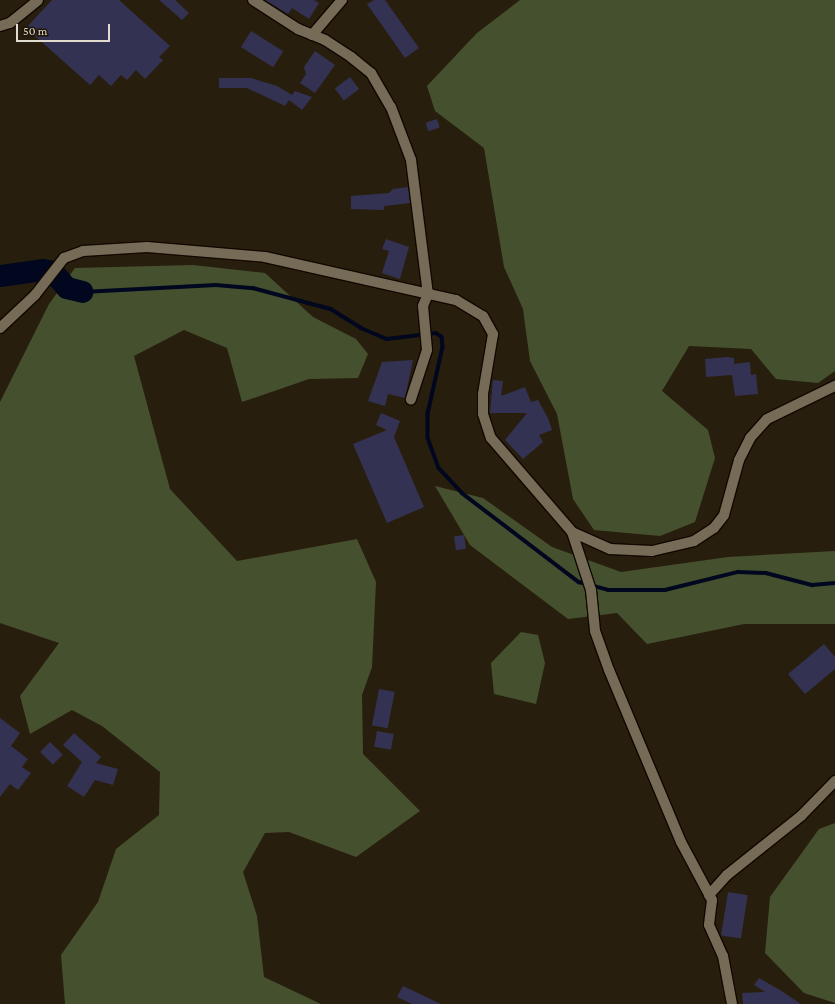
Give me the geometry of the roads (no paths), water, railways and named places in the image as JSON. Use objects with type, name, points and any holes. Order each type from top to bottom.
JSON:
[{"type":"street","points":[[0,26],[10,23],[38,0]]},
{"type":"street","points":[[253,0],[312,35],[325,40],[371,73],[391,107],[410,160],[428,294],[423,306],[427,350],[411,399]]},
{"type":"street","points":[[312,35],[342,0]]},
{"type":"street","points":[[0,328],[35,295],[64,258],[83,251],[147,247],[265,257],[456,300],[483,316],[493,334],[483,394],[483,414],[491,438],[572,532],[591,590],[595,631],[609,670],[681,842],[709,895],[709,925],[723,956],[732,1004]]},
{"type":"street","points":[[572,532],[610,549],[652,551],[694,541],[714,528],[724,515],[739,460],[750,438],[767,419],[835,386]]},
{"type":"street","points":[[709,895],[727,875],[801,816],[835,781]]},
{"type":"waterway","points":[[0,276],[43,270],[53,272],[67,288],[83,292]]},
{"type":"waterway","points":[[83,292],[216,285],[253,288],[331,309],[361,328],[387,339],[436,333],[442,337],[443,347],[428,414],[428,438],[439,468],[462,493],[579,582],[608,590],[665,590],[738,572],[766,573],[812,585],[835,583]]}]
